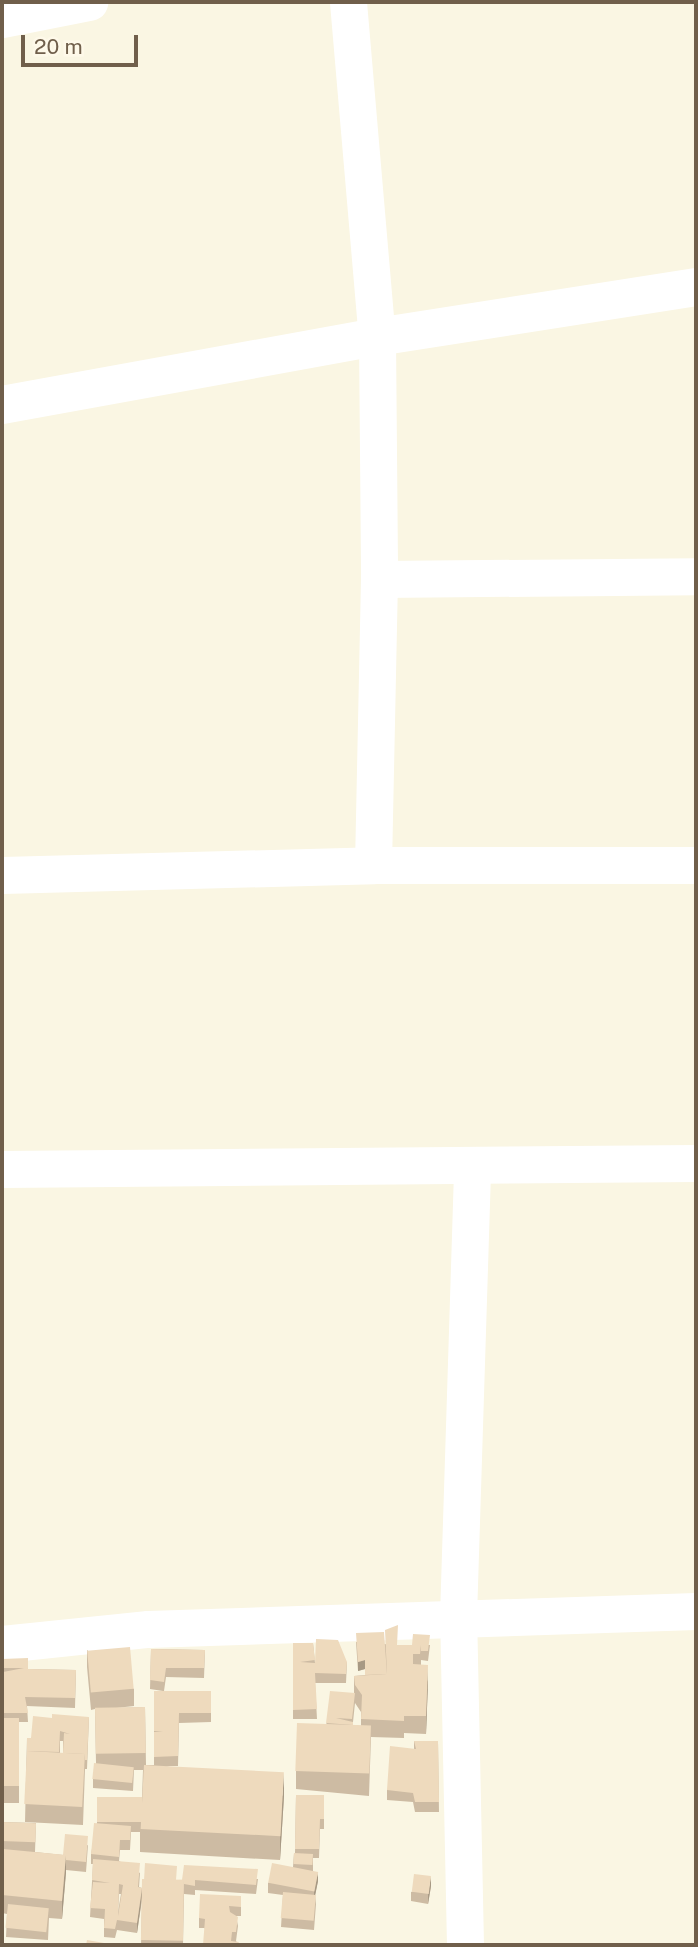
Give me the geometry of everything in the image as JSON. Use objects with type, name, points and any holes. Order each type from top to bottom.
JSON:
[{"type":"street","points":[[2,19],[89,2]]},
{"type":"street","points":[[348,2],[377,337],[379,579],[373,864]]},
{"type":"street","points":[[2,405],[377,337],[696,287]]},
{"type":"street","points":[[379,579],[696,576]]},
{"type":"street","points":[[2,875],[373,864],[696,865]]},
{"type":"street","points":[[2,1169],[696,1163]]},
{"type":"street","points":[[465,1945],[458,1617],[472,1166]]},
{"type":"street","points":[[2,1644],[148,1629],[696,1611]]},
{"type":"building","points":[[398,1625],[397,1645],[421,1645],[420,1654],[413,1654],[413,1664],[428,1665],[426,1716],[404,1716],[404,1721],[361,1719],[362,1695],[355,1685],[354,1676],[387,1674],[385,1630]]},
{"type":"building","points":[[384,1632],[387,1674],[365,1675],[365,1660],[358,1662],[356,1633]]},
{"type":"building","points":[[413,1634],[430,1635],[428,1651],[421,1651],[421,1645],[412,1645]]},
{"type":"building","points":[[316,1639],[338,1640],[347,1662],[346,1674],[315,1673],[317,1709],[293,1710],[293,1643],[313,1643],[315,1660],[300,1662],[315,1663]]},
{"type":"building","points":[[130,1647],[134,1689],[91,1693],[87,1651]]},
{"type":"building","points":[[151,1649],[205,1650],[204,1668],[166,1668],[164,1682],[150,1680]]},
{"type":"building","points":[[28,1658],[28,1669],[76,1670],[75,1698],[25,1697],[28,1713],[3,1713],[3,1672],[24,1668],[2,1668],[2,1659]]},
{"type":"building","points":[[154,1691],[211,1691],[211,1713],[179,1713],[178,1756],[154,1757],[154,1732],[163,1732],[154,1731]]},
{"type":"building","points":[[330,1691],[355,1693],[352,1719],[336,1718],[353,1722],[353,1725],[326,1723]]},
{"type":"building","points":[[145,1707],[146,1753],[96,1754],[95,1708]]},
{"type":"building","points":[[52,1714],[89,1717],[87,1760],[85,1754],[63,1753],[64,1733],[70,1734],[60,1731],[59,1752],[27,1751],[27,1738],[31,1738],[33,1716],[52,1718]]},
{"type":"building","points":[[2,1718],[19,1718],[19,1786],[2,1786]]},
{"type":"building","points":[[297,1723],[371,1726],[369,1774],[295,1771]]},
{"type":"building","points":[[414,1741],[438,1741],[439,1802],[415,1802],[413,1793],[387,1790],[390,1746],[416,1749]]},
{"type":"building","points":[[27,1751],[85,1754],[82,1807],[24,1804]]},
{"type":"building","points":[[94,1763],[134,1767],[132,1783],[92,1779]]},
{"type":"building","points":[[144,1765],[284,1772],[280,1836],[141,1829]]},
{"type":"building","points":[[296,1795],[324,1795],[324,1819],[320,1819],[319,1849],[295,1849]]},
{"type":"building","points":[[97,1797],[142,1797],[142,1822],[97,1822]]},
{"type":"building","points":[[2,1822],[36,1823],[35,1842],[2,1841]]},
{"type":"building","points":[[94,1823],[131,1826],[130,1840],[120,1840],[119,1857],[91,1854]]},
{"type":"building","points":[[65,1834],[88,1836],[86,1862],[66,1860],[66,1855],[63,1855]]},
{"type":"building","points":[[3,1849],[66,1855],[62,1901],[2,1895]]},
{"type":"building","points":[[294,1853],[313,1854],[312,1865],[293,1864]]},
{"type":"building","points":[[93,1859],[140,1863],[138,1887],[142,1888],[137,1923],[117,1920],[115,1929],[104,1928],[105,1909],[90,1908],[93,1882],[110,1883],[92,1880]],"holes":[[[119,1884],[123,1885],[118,1916]]]},
{"type":"building","points":[[145,1863],[177,1866],[176,1880],[144,1880]]},
{"type":"building","points":[[272,1863],[318,1872],[314,1892],[268,1883]]},
{"type":"building","points":[[184,1865],[258,1869],[256,1885],[195,1880],[195,1886],[184,1884]]},
{"type":"building","points":[[414,1874],[431,1876],[429,1894],[412,1892]]},
{"type":"building","points":[[142,1879],[184,1880],[183,1941],[141,1940]]},
{"type":"building","points":[[283,1892],[316,1895],[314,1921],[281,1918]]},
{"type":"building","points":[[200,1894],[241,1896],[241,1907],[229,1906],[230,1912],[238,1917],[236,1932],[232,1932],[231,1941],[239,1942],[237,1945],[203,1945],[205,1919],[199,1918]]},
{"type":"building","points":[[8,1904],[49,1908],[46,1932],[5,1928]]},
{"type":"building","points":[[87,1940],[104,1943],[86,1945]]}]
